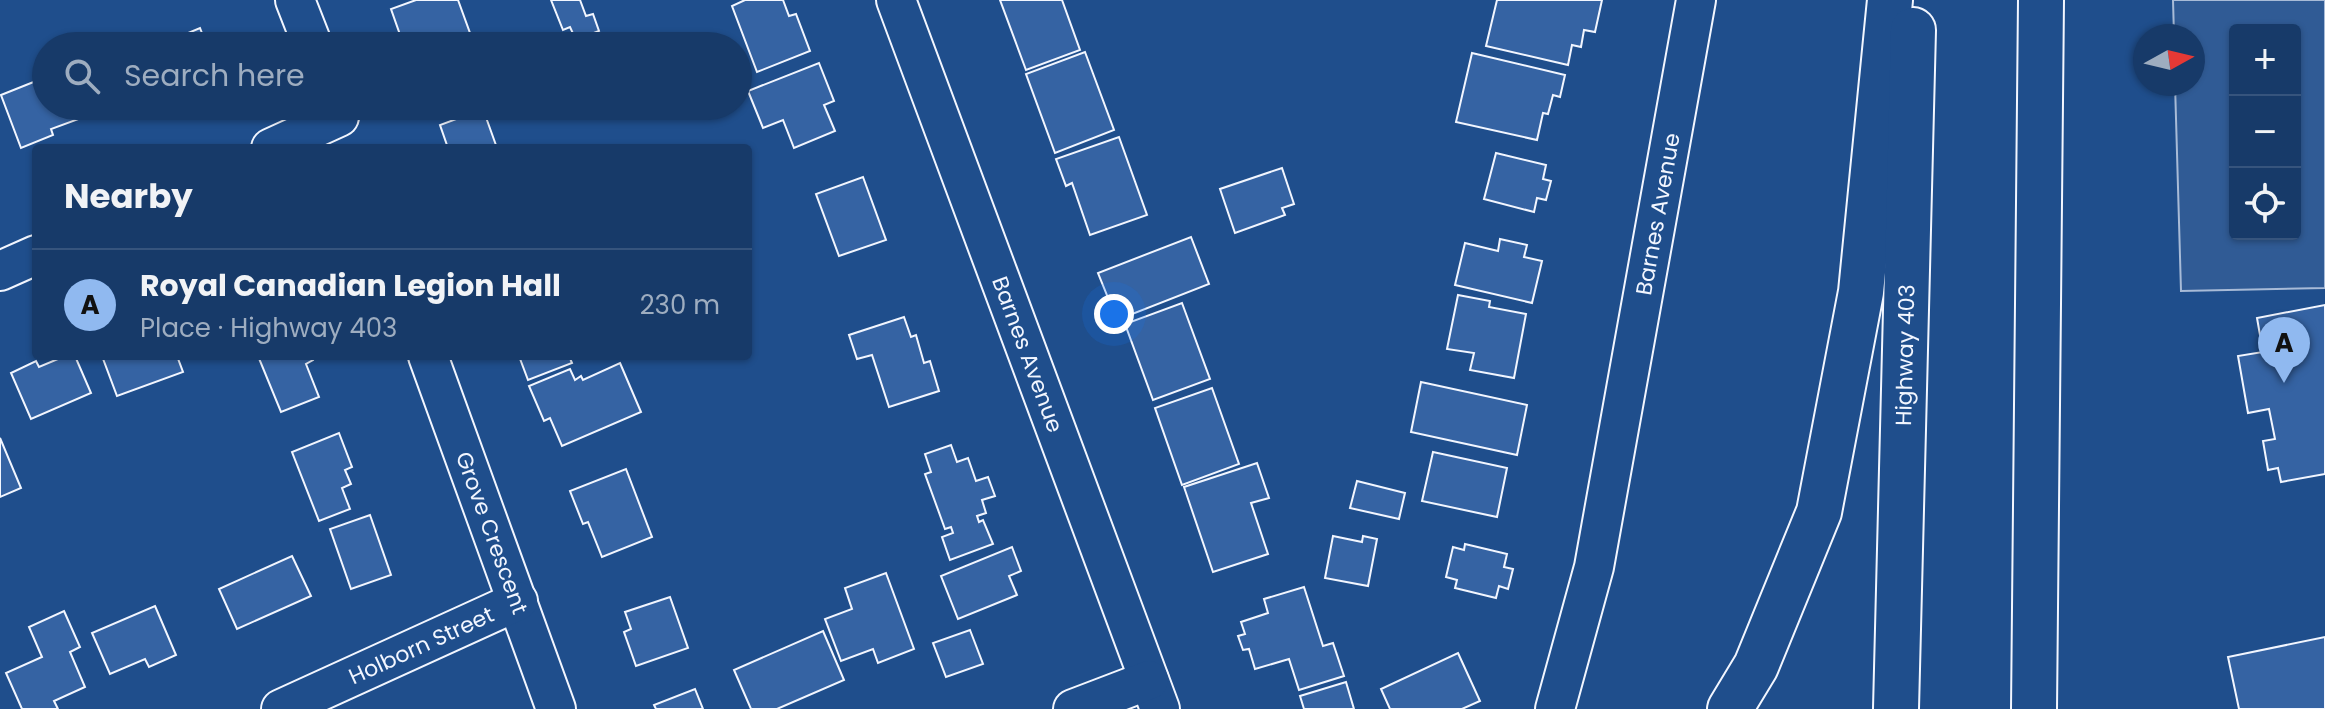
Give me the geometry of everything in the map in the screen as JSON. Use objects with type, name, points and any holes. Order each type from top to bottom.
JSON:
[{"type":"highway","points":[[1730,709],[1756,666],[1819,512],[1861,292],[1890,0]]},
{"type":"highway","name":"Highway 403","points":[[1896,709],[1914,0]]},
{"type":"highway","points":[[2034,709],[2041,0]]},
{"type":"street","points":[[295,0],[308,32]]},
{"type":"street","name":"Barnes Avenue","points":[[896,0],[1154,695]]},
{"type":"street","name":"Barnes Avenue","points":[[1555,709],[1594,567],[1696,0]]},
{"type":"street","points":[[283,144],[342,124]]},
{"type":"street","points":[[0,271],[32,257]]},
{"type":"street","name":"Grove Crescent","points":[[429,360],[556,709]]},
{"type":"street","name":"Holborn Street","points":[[281,709],[518,601]]},
{"type":"street","points":[[1073,709],[1154,695]]},
{"type":"shaded area","points":[[2173,0],[2325,0],[2325,288],[2181,291],[2175,96],[2205,96],[2205,24],[2174,24]]},
{"type":"building","points":[[416,0],[458,0],[470,32],[399,32],[391,9]]},
{"type":"building","points":[[551,0],[580,0],[586,16],[593,14],[599,31],[572,32],[570,27],[563,30]]},
{"type":"building","points":[[745,0],[783,0],[789,16],[796,14],[810,51],[757,72],[752,59],[752,32],[742,32],[732,6]]},
{"type":"building","points":[[1000,0],[1062,0],[1080,50],[1026,70]]},
{"type":"building","points":[[1497,0],[1602,0],[1595,32],[1584,30],[1581,47],[1572,45],[1568,65],[1486,46]]},
{"type":"building","points":[[1085,52],[1114,130],[1055,153],[1026,74]]},
{"type":"building","points":[[1472,53],[1565,75],[1560,97],[1553,95],[1548,114],[1543,113],[1537,140],[1456,122]]},
{"type":"building","points":[[819,63],[834,101],[824,105],[835,131],[794,148],[783,120],[763,128],[752,101],[752,89]]},
{"type":"building","points":[[32,83],[32,120],[76,120],[51,129],[53,135],[21,148],[1,95]]},
{"type":"building","points":[[453,120],[487,120],[496,144],[447,144],[440,125]]},
{"type":"building","points":[[1119,137],[1147,215],[1090,235],[1072,183],[1066,186],[1056,159]]},
{"type":"building","points":[[1496,153],[1546,165],[1543,179],[1551,181],[1546,200],[1537,198],[1534,212],[1484,199]]},
{"type":"building","points":[[1282,168],[1294,204],[1282,208],[1285,215],[1235,233],[1220,189]]},
{"type":"building","points":[[863,177],[886,240],[839,256],[816,194]]},
{"type":"building","points":[[1191,237],[1209,284],[1117,320],[1098,273]]},
{"type":"building","points":[[1500,239],[1527,245],[1524,257],[1542,261],[1532,303],[1455,285],[1465,243],[1498,251]]},
{"type":"building","points":[[1458,295],[1490,301],[1489,307],[1526,314],[1514,378],[1470,370],[1474,353],[1447,349]]},
{"type":"building","points":[[1182,303],[1210,379],[1153,400],[1125,324]]},
{"type":"building","points":[[2325,305],[2325,474],[2281,482],[2278,468],[2268,470],[2263,441],[2275,439],[2269,409],[2248,413],[2238,356],[2263,352],[2257,318]]},
{"type":"building","points":[[904,317],[911,337],[916,335],[924,363],[930,361],[939,391],[889,407],[872,355],[857,359],[849,335]]},
{"type":"building","points":[[56,360],[77,360],[91,393],[31,419],[11,373],[36,361],[39,367]]},
{"type":"building","points":[[104,360],[178,360],[183,372],[117,396]]},
{"type":"building","points":[[260,360],[313,360],[306,364],[319,397],[281,412]]},
{"type":"building","points":[[520,360],[571,360],[572,363],[528,380]]},
{"type":"building","points":[[620,363],[641,412],[562,446],[550,418],[544,421],[529,386],[570,369],[575,380],[581,376],[583,380]]},
{"type":"building","points":[[1421,382],[1527,405],[1517,455],[1411,432]]},
{"type":"building","points":[[1212,388],[1239,464],[1182,485],[1155,408]]},
{"type":"building","points":[[339,433],[352,467],[345,470],[351,484],[342,488],[350,509],[319,521],[292,452]]},
{"type":"building","points":[[0,438],[21,488],[0,497]]},
{"type":"building","points":[[951,445],[957,462],[968,458],[976,481],[988,477],[995,496],[982,500],[986,513],[977,516],[979,522],[983,520],[993,544],[950,560],[942,537],[953,533],[951,527],[945,529],[925,474],[931,472],[925,454]]},
{"type":"building","points":[[1433,452],[1507,468],[1497,517],[1422,501]]},
{"type":"building","points":[[1257,463],[1269,498],[1251,503],[1268,554],[1213,572],[1184,487]]},
{"type":"building","points":[[626,469],[652,537],[602,557],[588,522],[583,524],[570,491]]},
{"type":"building","points":[[1357,481],[1405,493],[1399,519],[1350,508]]},
{"type":"building","points":[[370,515],[391,575],[351,589],[330,529]]},
{"type":"building","points":[[1333,536],[1362,542],[1363,536],[1377,539],[1368,586],[1325,578]]},
{"type":"building","points":[[1465,544],[1507,554],[1504,567],[1513,569],[1508,589],[1499,586],[1496,598],[1455,588],[1457,580],[1446,577],[1453,547],[1464,550]]},
{"type":"building","points":[[1012,547],[1021,571],[1009,576],[1017,595],[958,619],[941,576]]},
{"type":"building","points":[[292,556],[311,596],[237,629],[219,589]]},
{"type":"building","points":[[886,573],[914,649],[878,663],[873,649],[841,661],[825,619],[852,609],[845,588]]},
{"type":"building","points":[[1304,587],[1323,646],[1333,643],[1344,676],[1299,690],[1289,659],[1255,669],[1249,649],[1243,650],[1238,636],[1245,634],[1241,622],[1268,613],[1264,599]]},
{"type":"building","points":[[670,597],[688,648],[636,666],[624,632],[631,629],[625,612]]},
{"type":"building","points":[[155,606],[176,655],[149,667],[145,659],[110,674],[92,633]]},
{"type":"building","points":[[64,611],[80,647],[70,652],[85,687],[54,701],[58,709],[22,709],[6,673],[42,657],[29,627]]},
{"type":"building","points":[[970,630],[983,664],[946,677],[933,643]]},
{"type":"building","points":[[823,631],[844,680],[777,709],[751,709],[734,670]]},
{"type":"building","points":[[2325,637],[2325,709],[2239,709],[2228,657]]},
{"type":"building","points":[[1458,653],[1480,701],[1462,709],[1390,709],[1381,689]]},
{"type":"building","points":[[1346,682],[1354,709],[1304,709],[1300,696]]},
{"type":"building","points":[[695,689],[703,709],[656,709],[654,705]]},
{"type":"place","name":"Royal Canadian Legion Hall","points":[[2284,383]]}]
